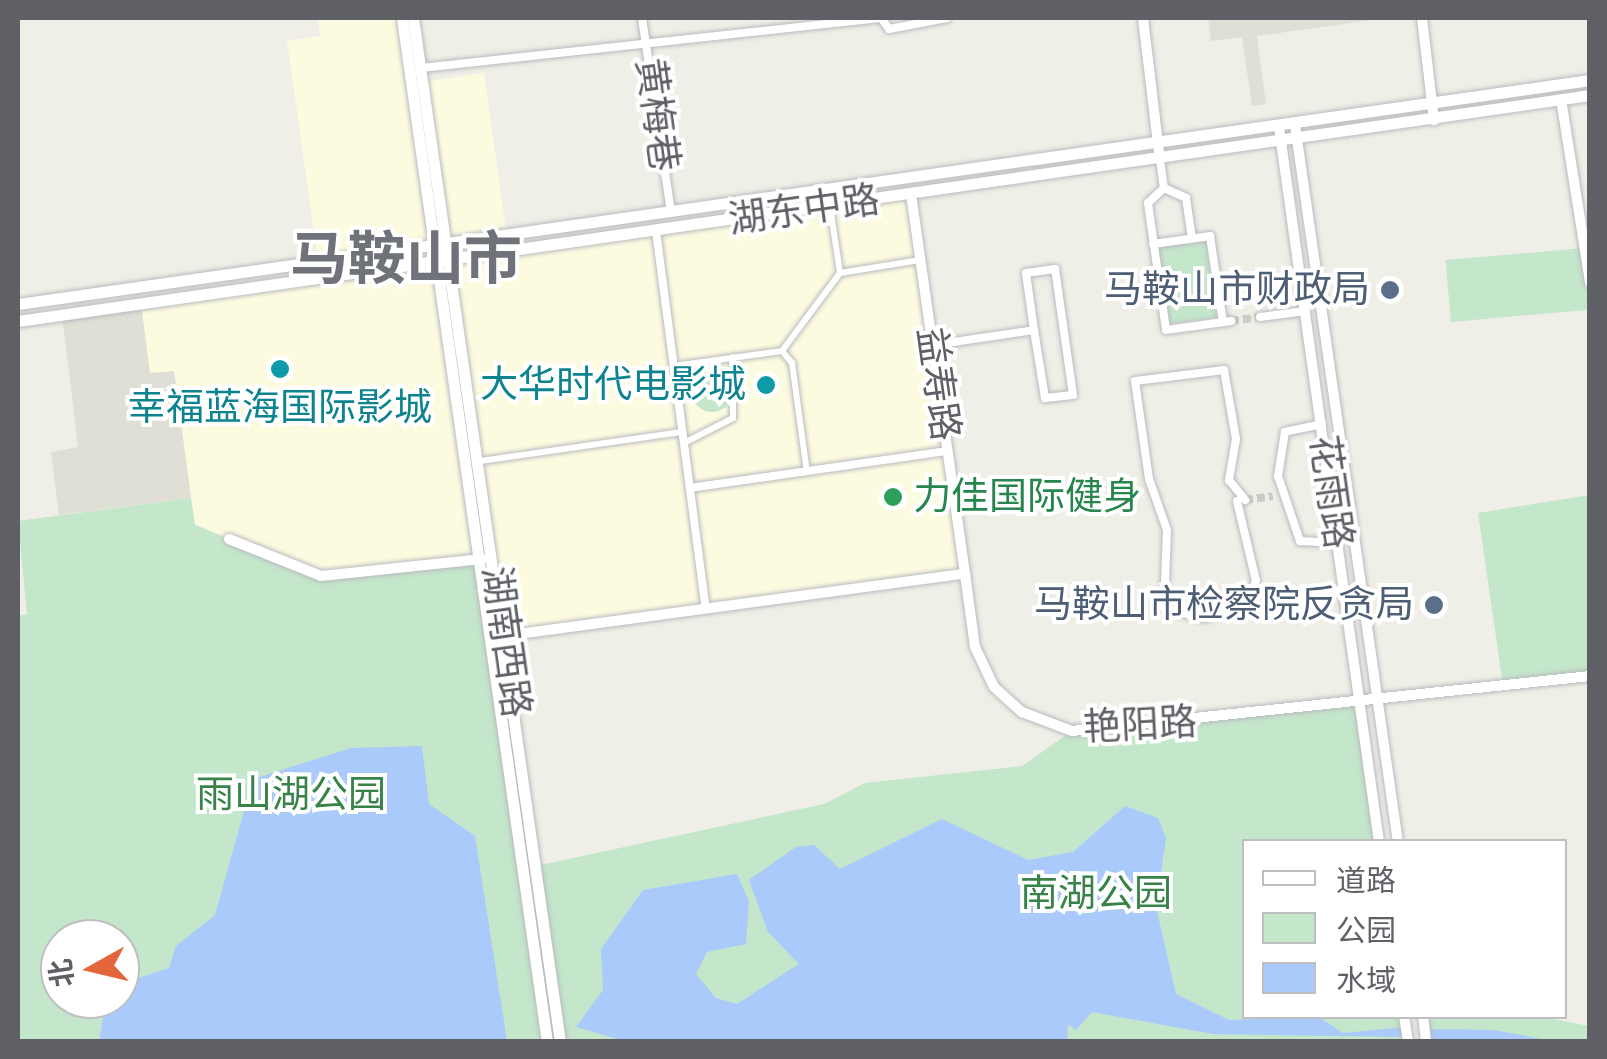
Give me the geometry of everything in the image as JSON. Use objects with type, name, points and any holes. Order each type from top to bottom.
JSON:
[{"type":"main road","points":[[402,18],[442,244]]},
{"type":"main road","points":[[413,18],[444,262]]},
{"type":"main road","name":"湖东中路","points":[[18,304],[1590,80]]},
{"type":"main road","name":"湖东中路","points":[[18,321],[1282,144],[1590,95]]},
{"type":"main road","name":"湖南西路","points":[[444,262],[480,461],[547,1042]]},
{"type":"main road","name":"湖南西路","points":[[444,262],[482,559],[500,636],[560,1042]]},
{"type":"street","name":"黄梅巷","points":[[642,18],[671,212]]},
{"type":"street","points":[[421,68],[882,18],[889,29],[947,18]]},
{"type":"street","points":[[1143,18],[1164,188]]},
{"type":"street","points":[[1422,18],[1434,120]]},
{"type":"street","points":[[1560,99],[1590,284]]},
{"type":"street","points":[[1296,124],[1398,839]]},
{"type":"street","name":"花雨路","points":[[1279,127],[1379,839]]},
{"type":"street","points":[[1164,188],[1186,198],[1192,238]]},
{"type":"street","points":[[1153,244],[1210,236],[1227,322],[1166,330],[1153,244],[1148,203],[1164,188]]},
{"type":"street","name":"益寿路","points":[[911,194],[965,574]]},
{"type":"street","points":[[830,206],[840,273]]},
{"type":"street","points":[[656,231],[706,608]]},
{"type":"street","points":[[674,366],[782,351],[840,273],[920,260]]},
{"type":"street","points":[[1055,269],[1073,395],[1045,398],[1034,330],[1026,274],[1055,269]]},
{"type":"street","points":[[1260,317],[1306,311]]},
{"type":"street","points":[[932,345],[1034,330]]},
{"type":"street","points":[[782,351],[792,363],[806,472]]},
{"type":"street","points":[[684,443],[733,418],[733,357]]},
{"type":"street","points":[[1224,370],[1241,500],[1256,581],[1248,603],[1203,618],[1164,608],[1167,530],[1134,381],[1224,370]]},
{"type":"street","points":[[1322,424],[1286,432],[1278,495],[1300,541],[1338,542]]},
{"type":"street","points":[[480,461],[682,432]]},
{"type":"street","points":[[690,488],[948,450]]},
{"type":"street","points":[[229,539],[320,576],[482,559]]},
{"type":"street","points":[[500,636],[965,574]]},
{"type":"street","name":"艳阳路","points":[[965,574],[975,647],[994,686],[1022,712],[1072,731],[1590,676]]},
{"type":"shaded area","points":[[318,18],[403,18],[436,245],[318,261],[287,41],[320,36]]},
{"type":"shaded area","points":[[1208,18],[1387,18],[1257,36],[1266,104],[1252,106],[1242,37],[1211,41]]},
{"type":"shaded area","points":[[484,73],[507,233],[445,242],[423,82]]},
{"type":"shaded area","points":[[911,194],[964,574],[503,639],[450,259]]},
{"type":"shaded area","points":[[439,265],[482,559],[321,576],[195,524],[174,371],[150,374],[141,304]]},
{"type":"shaded area","points":[[141,304],[150,373],[174,371],[191,498],[59,515],[51,452],[78,447],[62,315]]},
{"type":"green space","points":[[1206,240],[1217,317],[1168,324],[1157,247]]},
{"type":"green space","points":[[1584,248],[1589,310],[1451,322],[1446,260]]},
{"type":"green space","points":[[712,370],[727,376],[733,391],[727,406],[712,412],[697,406],[691,391],[697,376]]},
{"type":"green space","points":[[1589,495],[1589,676],[1503,685],[1478,513]]},
{"type":"green space","name":"雨山湖公园","points":[[191,498],[195,525],[320,576],[482,559],[547,1041],[18,1041],[18,616],[27,614],[18,521]]},
{"type":"green space","name":"南湖公园","points":[[1359,702],[1379,839],[1242,839],[1242,1019],[1404,1019],[1408,1041],[560,1041],[536,866],[824,804],[865,783],[1022,766],[1072,731]]},
{"type":"green space","points":[[1423,1019],[1554,1019],[1589,1026],[1589,1041],[1426,1041]]},
{"type":"water","points":[[422,746],[429,804],[475,836],[507,1041],[99,1041],[103,1019],[140,1019],[140,977],[169,968],[176,946],[215,915],[253,779],[351,748]]},
{"type":"water","points":[[1125,806],[1158,818],[1166,838],[1156,907],[1176,994],[1229,1020],[1322,1019],[1343,1033],[1406,1027],[1407,1037],[1213,1034],[1092,1012],[1076,1030],[1068,1024],[1067,1042],[627,1042],[576,1027],[603,990],[601,949],[643,890],[737,874],[749,901],[746,944],[707,952],[696,974],[716,998],[737,1004],[799,964],[768,932],[749,880],[796,847],[814,845],[840,869],[942,819],[1028,860],[1073,852]]},
{"type":"water","points":[[1424,1029],[1494,1030],[1552,1041],[1453,1041],[1426,1038]]},
{"type":"tunnel","points":[[1231,321],[1260,317]]},
{"type":"tunnel","points":[[1245,500],[1273,496]]},
{"type":"place","name":"马鞍山市财政局","points":[[1390,290]]},
{"type":"place","name":"幸福蓝海国际影城","points":[[280,369]]},
{"type":"place","name":"大华时代电影城","points":[[766,385]]},
{"type":"place","name":"力佳国际健身","points":[[893,497]]},
{"type":"place","name":"马鞍山市检察院反贪局","points":[[1434,605]]},
{"type":"district","name":"马鞍山市","points":[[406,260]]}]
